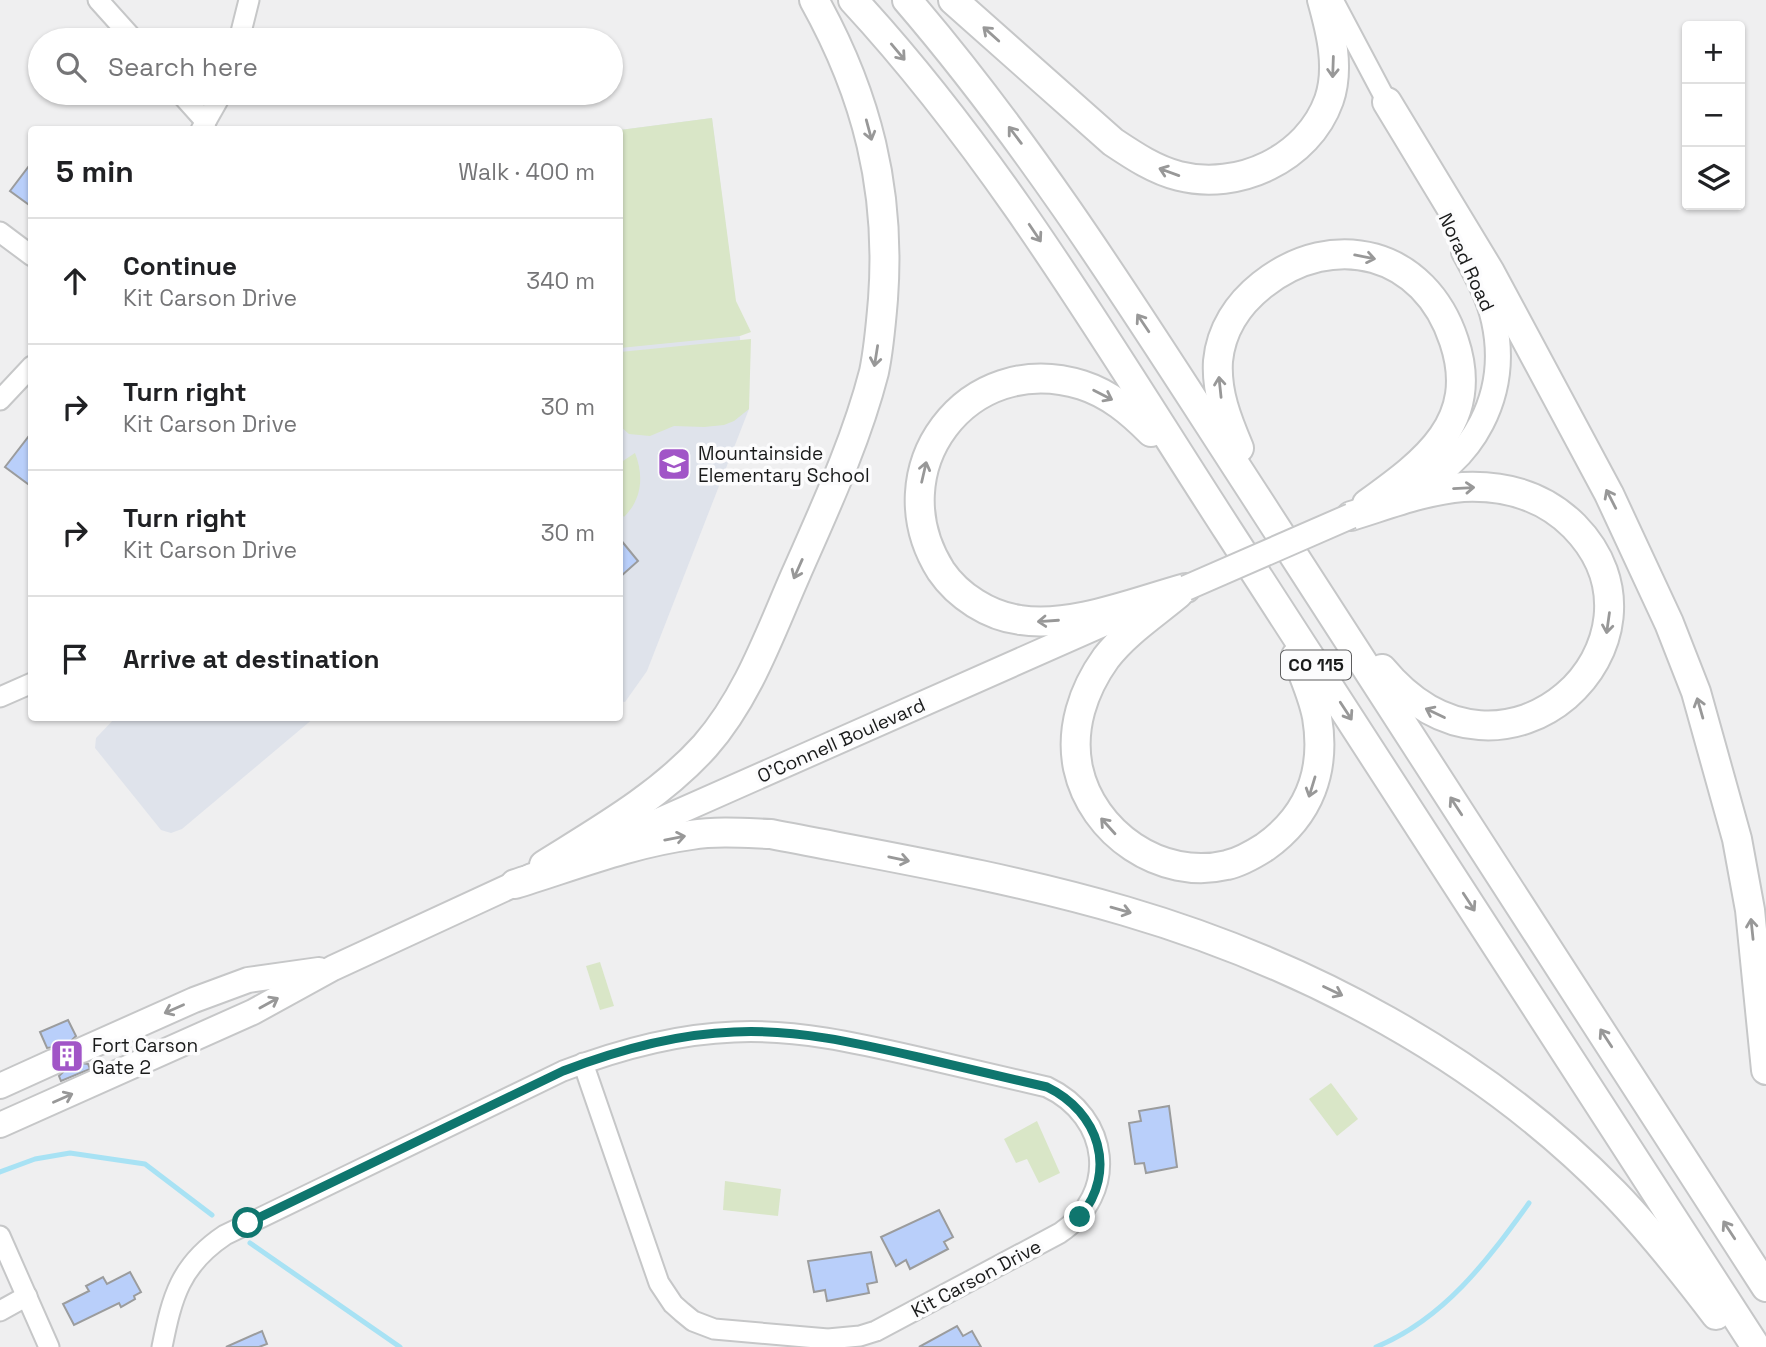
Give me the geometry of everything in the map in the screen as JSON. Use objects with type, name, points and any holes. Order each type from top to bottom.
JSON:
[{"type":"highway","points":[[515,884],[657,791],[681,770],[722,724],[741,696],[764,646],[838,477],[861,416],[874,370],[881,323],[885,234],[881,190],[874,149],[862,107],[846,62],[814,0]]},
{"type":"highway","name":"CO 115","points":[[853,0],[950,117],[1026,220],[1264,583],[1756,1347]]},
{"type":"highway","name":"CO 115","points":[[907,0],[1023,146],[1301,565],[1766,1287]]},
{"type":"highway","points":[[953,0],[1113,142],[1164,171],[1212,181],[1250,174],[1271,165],[1295,149],[1314,128],[1328,101],[1333,68],[1333,48],[1322,0]]},
{"type":"highway","points":[[1387,102],[1490,272],[1609,494],[1670,623],[1696,692],[1737,839],[1750,910],[1766,1070]]},
{"type":"highway","points":[[1270,518],[1227,421],[1219,391],[1218,361],[1223,337],[1234,314],[1250,294],[1283,270],[1301,260],[1325,255],[1351,254],[1376,259],[1402,270],[1423,286],[1438,306],[1450,330],[1459,356],[1461,383],[1456,409],[1446,432],[1432,453],[1351,516]]},
{"type":"highway","points":[[1186,588],[1079,617],[1044,622],[1018,620],[975,603],[958,591],[939,567],[921,521],[921,477],[939,431],[954,413],[994,387],[1029,379],[1054,379],[1083,385],[1130,411],[1153,434],[1232,537]]},
{"type":"highway","points":[[1301,565],[1385,672],[1404,692],[1424,708],[1448,719],[1472,726],[1517,723],[1542,713],[1563,699],[1583,679],[1596,658],[1606,633],[1609,610],[1606,581],[1584,536],[1554,509],[1520,492],[1493,487],[1462,487],[1432,492],[1351,516]]},
{"type":"highway","points":[[1186,588],[1129,635],[1108,657],[1090,683],[1075,734],[1076,757],[1081,780],[1091,803],[1104,822],[1120,838],[1143,853],[1169,864],[1199,869],[1228,865],[1241,860],[1279,837],[1304,807],[1311,795],[1317,772],[1317,715],[1306,681],[1264,583]]},
{"type":"highway","points":[[515,884],[653,842],[692,834],[771,834],[1043,889],[1125,911],[1201,936],[1271,963],[1344,997],[1448,1058],[1493,1090],[1578,1159],[1614,1193],[1686,1276],[1740,1347]]},
{"type":"main road","name":"Norad Road","points":[[1351,516],[1417,488],[1456,459],[1470,444],[1486,418],[1498,368],[1494,321],[1487,297],[1387,102]]},
{"type":"main road","name":"O'Connell Boulevard","points":[[0,1125],[253,1012],[333,968],[515,884],[1351,516]]},
{"type":"main road","name":"O'Connell Boulevard","points":[[82,1050],[248,979],[333,968]]},
{"type":"main road","points":[[130,1029],[120,1041],[121,1055],[132,1058],[162,1054]]},
{"type":"main road","points":[[35,1111],[27,1110],[16,1101],[8,1083],[53,1062]]},
{"type":"street","points":[[98,0],[123,28]]},
{"type":"street","points":[[242,28],[249,0]]},
{"type":"street","name":"Norad Road","points":[[1332,0],[1387,102]]},
{"type":"street","points":[[188,105],[203,126],[215,105]]},
{"type":"street","points":[[0,232],[28,253]]},
{"type":"street","points":[[0,400],[28,370]]},
{"type":"street","points":[[0,697],[28,685]]},
{"type":"street","name":"Kit Carson Drive","points":[[162,1347],[171,1305],[184,1274],[212,1243],[248,1223],[563,1071],[583,1063],[665,1040],[735,1032],[775,1033],[855,1043],[1047,1087],[1070,1100],[1081,1111],[1093,1131],[1099,1157],[1099,1182],[1088,1208],[1071,1226],[876,1331],[860,1336],[828,1339],[714,1329],[682,1312],[659,1283],[583,1063]]},
{"type":"street","points":[[0,1236],[49,1347]]},
{"type":"street","points":[[0,1311],[27,1296]]},
{"type":"shaded area","name":"Mountainside Elementary School","points":[[712,118],[749,409],[647,671],[625,702],[623,702],[623,130]]},
{"type":"shaded area","points":[[112,721],[310,721],[182,829],[171,833],[161,830],[95,748],[96,738]]},
{"type":"green space","points":[[712,118],[736,301],[751,332],[740,336],[623,348],[623,130]]},
{"type":"green space","points":[[751,339],[749,409],[724,425],[674,426],[650,436],[629,434],[623,429],[623,352]]},
{"type":"green space","points":[[635,453],[640,470],[638,495],[624,517],[623,516],[623,461]]},
{"type":"green space","points":[[600,962],[614,1006],[600,1010],[586,966]]},
{"type":"green space","points":[[1331,1083],[1358,1119],[1337,1136],[1309,1099]]},
{"type":"green space","points":[[1037,1121],[1060,1173],[1039,1183],[1027,1159],[1016,1163],[1004,1139]]},
{"type":"green space","points":[[725,1181],[781,1189],[778,1216],[723,1210]]},
{"type":"building","points":[[28,167],[28,204],[10,191]]},
{"type":"building","points":[[28,437],[28,484],[5,467]]},
{"type":"building","points":[[623,543],[638,561],[623,574]]},
{"type":"building","points":[[68,1020],[76,1036],[70,1042],[68,1055],[74,1062],[88,1064],[90,1069],[61,1081],[59,1076],[65,1070],[67,1057],[61,1050],[47,1048],[40,1032]]},
{"type":"building","points":[[1169,1106],[1177,1167],[1146,1173],[1144,1163],[1135,1164],[1129,1123],[1141,1121],[1139,1111]]},
{"type":"building","points":[[939,1210],[953,1237],[944,1242],[948,1249],[910,1269],[906,1260],[896,1266],[881,1237]]},
{"type":"building","points":[[871,1252],[877,1282],[867,1284],[869,1293],[827,1301],[825,1290],[814,1292],[808,1261]]},
{"type":"building","points":[[130,1272],[141,1292],[134,1296],[135,1299],[121,1307],[119,1303],[74,1325],[63,1304],[89,1291],[86,1286],[103,1277],[107,1284]]},
{"type":"building","points":[[957,1326],[963,1336],[972,1331],[981,1347],[919,1347]]},
{"type":"building","points":[[262,1331],[267,1344],[259,1347],[226,1347]]},
{"type":"waterway","points":[[0,1172],[35,1159],[70,1153],[145,1164],[212,1215]]},
{"type":"waterway","points":[[1376,1347],[1423,1321],[1443,1304],[1480,1267],[1529,1203]]},
{"type":"waterway","points":[[250,1243],[400,1347]]},
{"type":"place","name":"Mountainside Elementary School","points":[[674,464]]},
{"type":"place","name":"Fort Carson Gate 2","points":[[67,1056]]},
{"type":"route","points":[[248,1223],[563,1071],[616,1052],[665,1040],[735,1032],[775,1033],[855,1043],[1047,1087],[1060,1093],[1081,1111],[1097,1143],[1099,1182],[1088,1208],[1080,1217]]}]
